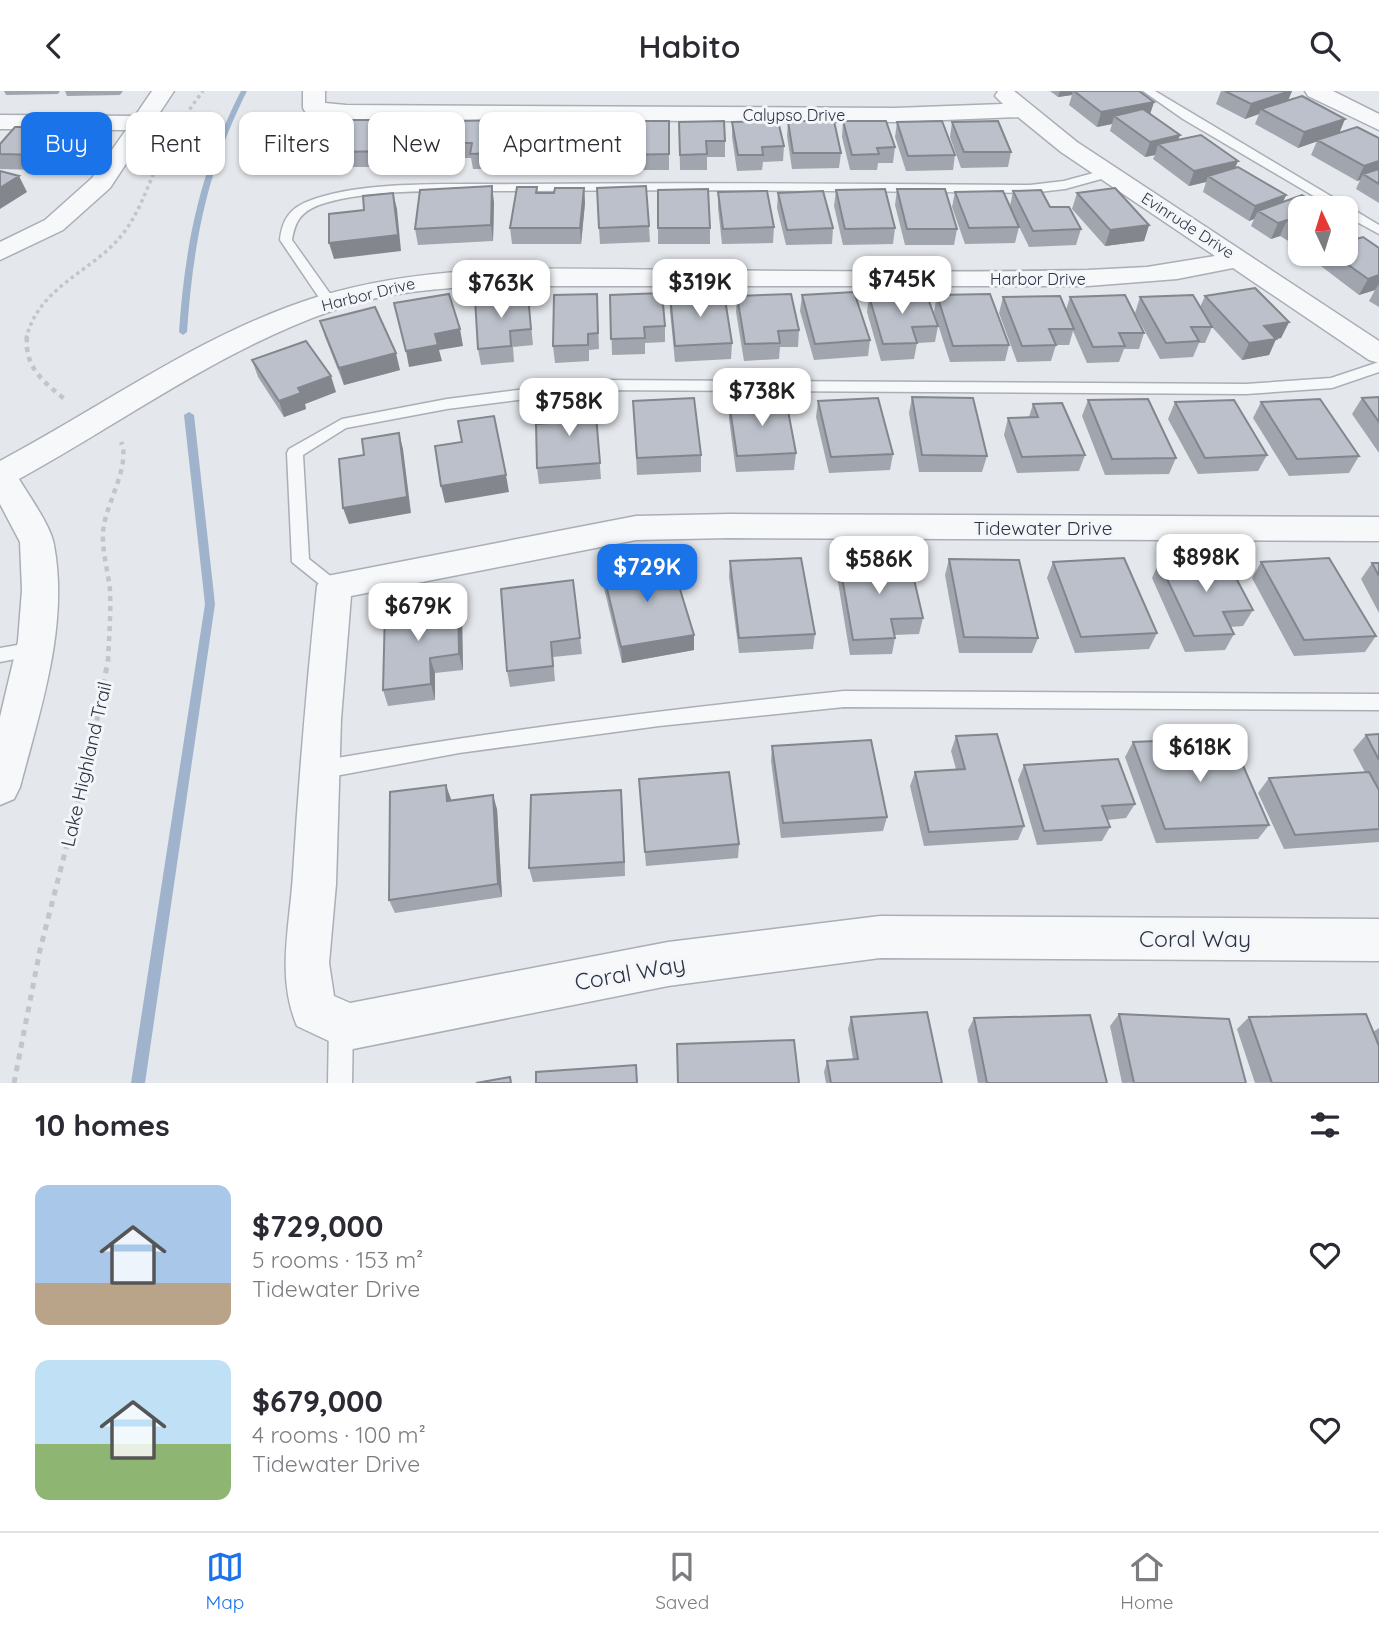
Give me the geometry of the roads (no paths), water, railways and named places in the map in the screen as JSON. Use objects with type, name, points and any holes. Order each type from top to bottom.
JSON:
[{"type":"street","points":[[149,112],[163,91]]},
{"type":"street","name":"Calypso Drive","points":[[314,91],[314,108],[355,113],[895,115],[1022,110]]},
{"type":"street","name":"Evinrude Drive","points":[[1001,91],[1069,147],[1379,354]]},
{"type":"street","points":[[1316,91],[1379,123]]},
{"type":"street","points":[[0,122],[126,123]]},
{"type":"street","points":[[0,253],[54,225],[101,183],[126,146]]},
{"type":"street","name":"Harbor Drive","points":[[0,475],[98,422],[236,340],[329,302],[424,281],[478,277],[820,280],[1127,278],[1192,271],[1238,258]]},
{"type":"street","points":[[0,475],[37,542],[40,590],[35,649],[0,787]]},
{"type":"street","name":"Tidewater Drive","points":[[334,586],[636,529],[743,526],[1379,529]]},
{"type":"street","points":[[334,586],[319,770],[314,884],[306,963],[313,1010],[341,1024]]},
{"type":"street","name":"Coral Way","points":[[341,1024],[348,1027],[668,964],[880,937],[1379,940]]},
{"type":"lane","points":[[1148,91],[1322,196]]},
{"type":"lane","points":[[329,302],[286,240],[288,226],[297,211],[324,200],[368,193],[438,189],[1030,189],[1065,185],[1108,173]]},
{"type":"lane","points":[[1358,217],[1379,230]]},
{"type":"lane","points":[[334,586],[301,562],[295,453],[342,423],[447,404],[596,385],[1246,389],[1332,383],[1379,367]]},
{"type":"lane","points":[[0,655],[35,649]]},
{"type":"lane","points":[[319,770],[460,745],[659,718],[844,699],[1379,702]]},
{"type":"lane","points":[[340,1083],[341,1024]]},
{"type":"waterway","points":[[183,332],[188,270],[200,208],[218,148],[244,91]]},
{"type":"waterway","points":[[138,1083],[210,604],[189,415]]}]
